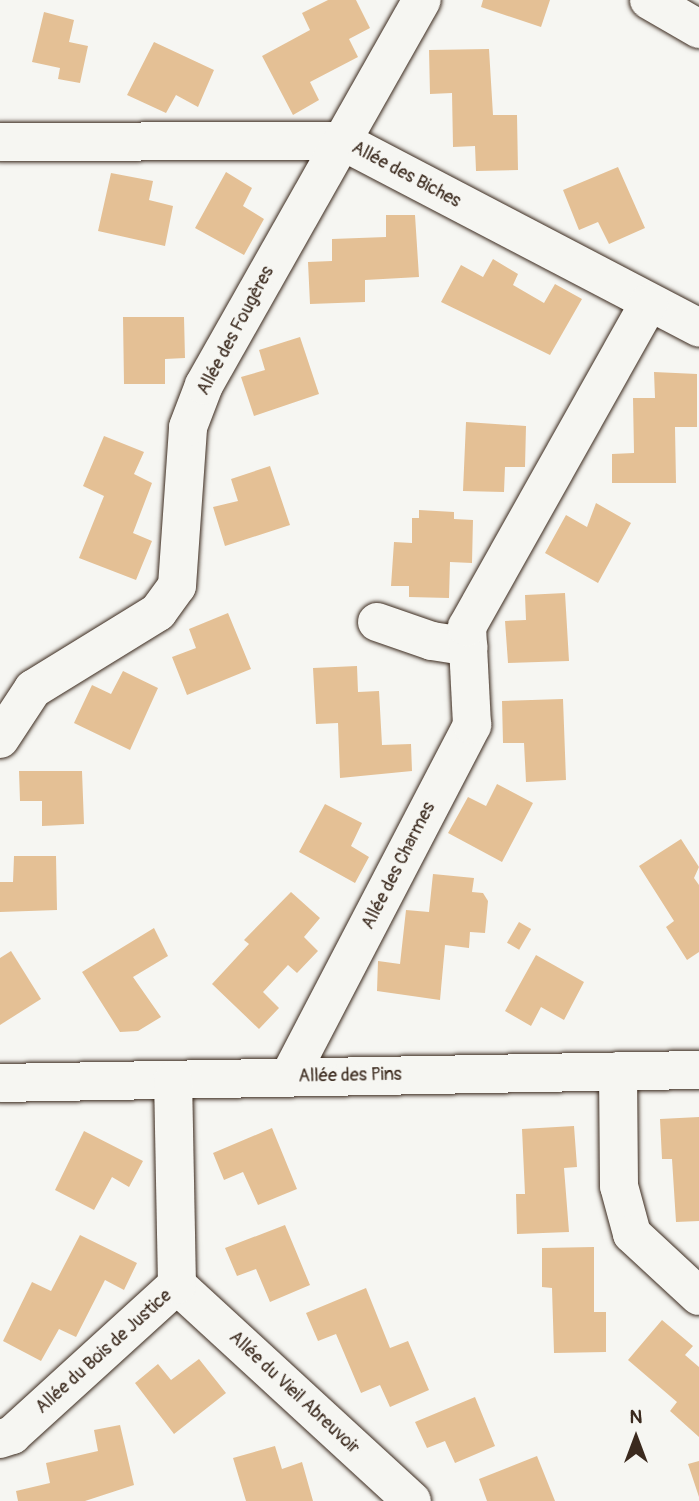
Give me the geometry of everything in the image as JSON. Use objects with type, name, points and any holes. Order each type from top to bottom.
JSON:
[{"type":"street","name":"Allée des Fougères","points":[[0,738],[33,689],[158,612],[177,586],[184,461],[188,428],[200,396],[422,0]]},
{"type":"street","points":[[649,0],[699,29]]},
{"type":"street","name":"Allée des Biches","points":[[0,142],[342,141],[699,328]]},
{"type":"street","name":"Allée des Charmes","points":[[289,1077],[472,725],[467,627],[649,303]]},
{"type":"street","points":[[377,622],[432,641],[468,647]]},
{"type":"street","name":"Allée des Pins","points":[[0,1083],[699,1070]]},
{"type":"street","points":[[618,1071],[619,1186],[632,1234],[699,1296]]},
{"type":"street","name":"Allée du Bois de Justice","points":[[0,1439],[12,1435],[177,1285],[173,1080]]},
{"type":"street","name":"Allée du Vieil Abreuvoir","points":[[177,1285],[412,1501]]},
{"type":"building","points":[[328,0],[356,0],[370,28],[349,39],[358,57],[310,82],[319,100],[293,115],[262,56],[310,30],[302,13]]},
{"type":"building","points":[[483,0],[550,0],[541,27],[481,7]]},
{"type":"building","points":[[44,12],[74,20],[69,42],[88,46],[80,83],[58,79],[60,68],[32,62]]},
{"type":"building","points":[[154,42],[214,70],[198,107],[176,95],[166,113],[127,95]]},
{"type":"building","points":[[489,49],[493,115],[517,115],[518,170],[476,171],[475,146],[453,147],[452,93],[430,94],[429,50]]},
{"type":"building","points":[[618,167],[645,228],[609,244],[598,222],[579,230],[563,190]]},
{"type":"building","points":[[226,172],[252,188],[243,206],[264,219],[244,255],[195,228]]},
{"type":"building","points":[[111,173],[153,181],[149,200],[173,206],[165,246],[98,231]]},
{"type":"building","points":[[386,215],[415,215],[419,277],[365,280],[365,302],[310,304],[308,262],[332,261],[332,239],[386,237]]},
{"type":"building","points":[[493,259],[518,274],[513,285],[544,303],[555,284],[582,299],[550,355],[441,302],[461,265],[483,277]]},
{"type":"building","points":[[123,317],[184,317],[185,358],[165,359],[165,384],[124,384]]},
{"type":"building","points":[[300,337],[319,394],[254,416],[241,377],[265,370],[259,350]]},
{"type":"building","points":[[654,372],[697,374],[697,427],[675,427],[676,483],[612,483],[612,454],[634,453],[633,398],[655,398]]},
{"type":"building","points":[[466,422],[526,426],[525,467],[505,467],[504,492],[463,491]]},
{"type":"building","points":[[104,436],[144,452],[134,474],[152,483],[133,533],[152,541],[136,580],[79,558],[104,496],[83,486]]},
{"type":"building","points":[[270,466],[290,525],[225,546],[213,507],[238,501],[231,479]]},
{"type":"building","points":[[596,503],[631,523],[598,583],[545,553],[566,515],[587,527]]},
{"type":"building","points":[[419,510],[454,512],[454,519],[473,520],[472,563],[450,562],[449,598],[409,597],[409,586],[391,586],[394,542],[412,543],[412,518],[419,518]]},
{"type":"building","points":[[565,593],[569,661],[508,663],[505,621],[526,620],[525,595]]},
{"type":"building","points":[[228,613],[251,669],[187,695],[172,657],[196,648],[189,629]]},
{"type":"building","points":[[357,666],[358,692],[379,691],[382,745],[411,744],[412,771],[340,778],[338,723],[316,724],[313,668]]},
{"type":"building","points":[[123,671],[158,688],[130,750],[74,723],[92,685],[111,694]]},
{"type":"building","points":[[563,699],[566,780],[526,782],[524,743],[503,743],[502,701]]},
{"type":"building","points":[[19,771],[82,771],[84,824],[42,826],[42,801],[20,801]]},
{"type":"building","points":[[497,784],[533,803],[502,862],[448,833],[468,797],[486,806]]},
{"type":"building","points":[[325,804],[362,823],[351,846],[369,857],[355,883],[299,852]]},
{"type":"building","points":[[681,839],[699,867],[694,878],[699,885],[699,952],[687,960],[666,927],[674,921],[639,866]]},
{"type":"building","points":[[14,856],[56,856],[57,910],[0,912],[0,882],[13,882]]},
{"type":"building","points":[[433,874],[474,878],[472,892],[483,893],[488,901],[485,933],[470,932],[469,948],[445,945],[440,1000],[377,991],[378,961],[400,964],[406,910],[429,912]]},
{"type":"building","points":[[291,892],[320,918],[304,937],[318,951],[297,973],[288,965],[263,992],[279,1008],[259,1029],[212,984],[249,944],[244,940]]},
{"type":"building","points":[[519,922],[531,929],[519,950],[507,943]]},
{"type":"building","points":[[154,928],[168,956],[133,977],[161,1017],[138,1031],[120,1032],[82,972]]},
{"type":"building","points":[[11,951],[41,999],[0,1025],[0,958]]},
{"type":"building","points":[[536,955],[584,982],[564,1020],[541,1007],[531,1026],[505,1011]]},
{"type":"building","points":[[699,1117],[699,1221],[676,1222],[672,1159],[662,1159],[660,1119]]},
{"type":"building","points":[[574,1126],[577,1167],[564,1168],[569,1232],[517,1234],[516,1194],[525,1194],[522,1129]]},
{"type":"building","points":[[272,1128],[297,1189],[258,1205],[243,1172],[224,1180],[213,1153]]},
{"type":"building","points":[[84,1131],[143,1161],[129,1187],[112,1177],[94,1210],[55,1190]]},
{"type":"building","points":[[285,1225],[310,1285],[270,1302],[256,1269],[237,1276],[225,1248]]},
{"type":"building","points":[[80,1235],[137,1263],[124,1290],[105,1280],[76,1337],[59,1329],[41,1361],[3,1341],[32,1282],[51,1291]]},
{"type":"building","points":[[594,1247],[594,1312],[606,1312],[606,1352],[554,1353],[552,1288],[542,1287],[542,1248]]},
{"type":"building","points":[[366,1288],[390,1348],[408,1341],[429,1390],[390,1407],[380,1385],[361,1393],[336,1334],[318,1341],[306,1313]]},
{"type":"building","points":[[662,1320],[693,1346],[685,1355],[699,1367],[699,1437],[670,1411],[677,1402],[628,1360]]},
{"type":"building","points":[[199,1359],[226,1393],[174,1434],[135,1383],[158,1364],[171,1380]]},
{"type":"building","points":[[475,1397],[495,1446],[455,1463],[445,1441],[427,1448],[415,1422]]},
{"type":"building","points":[[120,1425],[134,1485],[85,1501],[18,1501],[16,1491],[50,1483],[46,1463],[98,1451],[94,1430]]},
{"type":"building","points":[[275,1446],[282,1469],[302,1462],[313,1501],[246,1501],[233,1458]]},
{"type":"building","points":[[537,1456],[555,1501],[487,1501],[479,1479]]},
{"type":"building","points":[[699,1461],[699,1497],[688,1464]]}]
